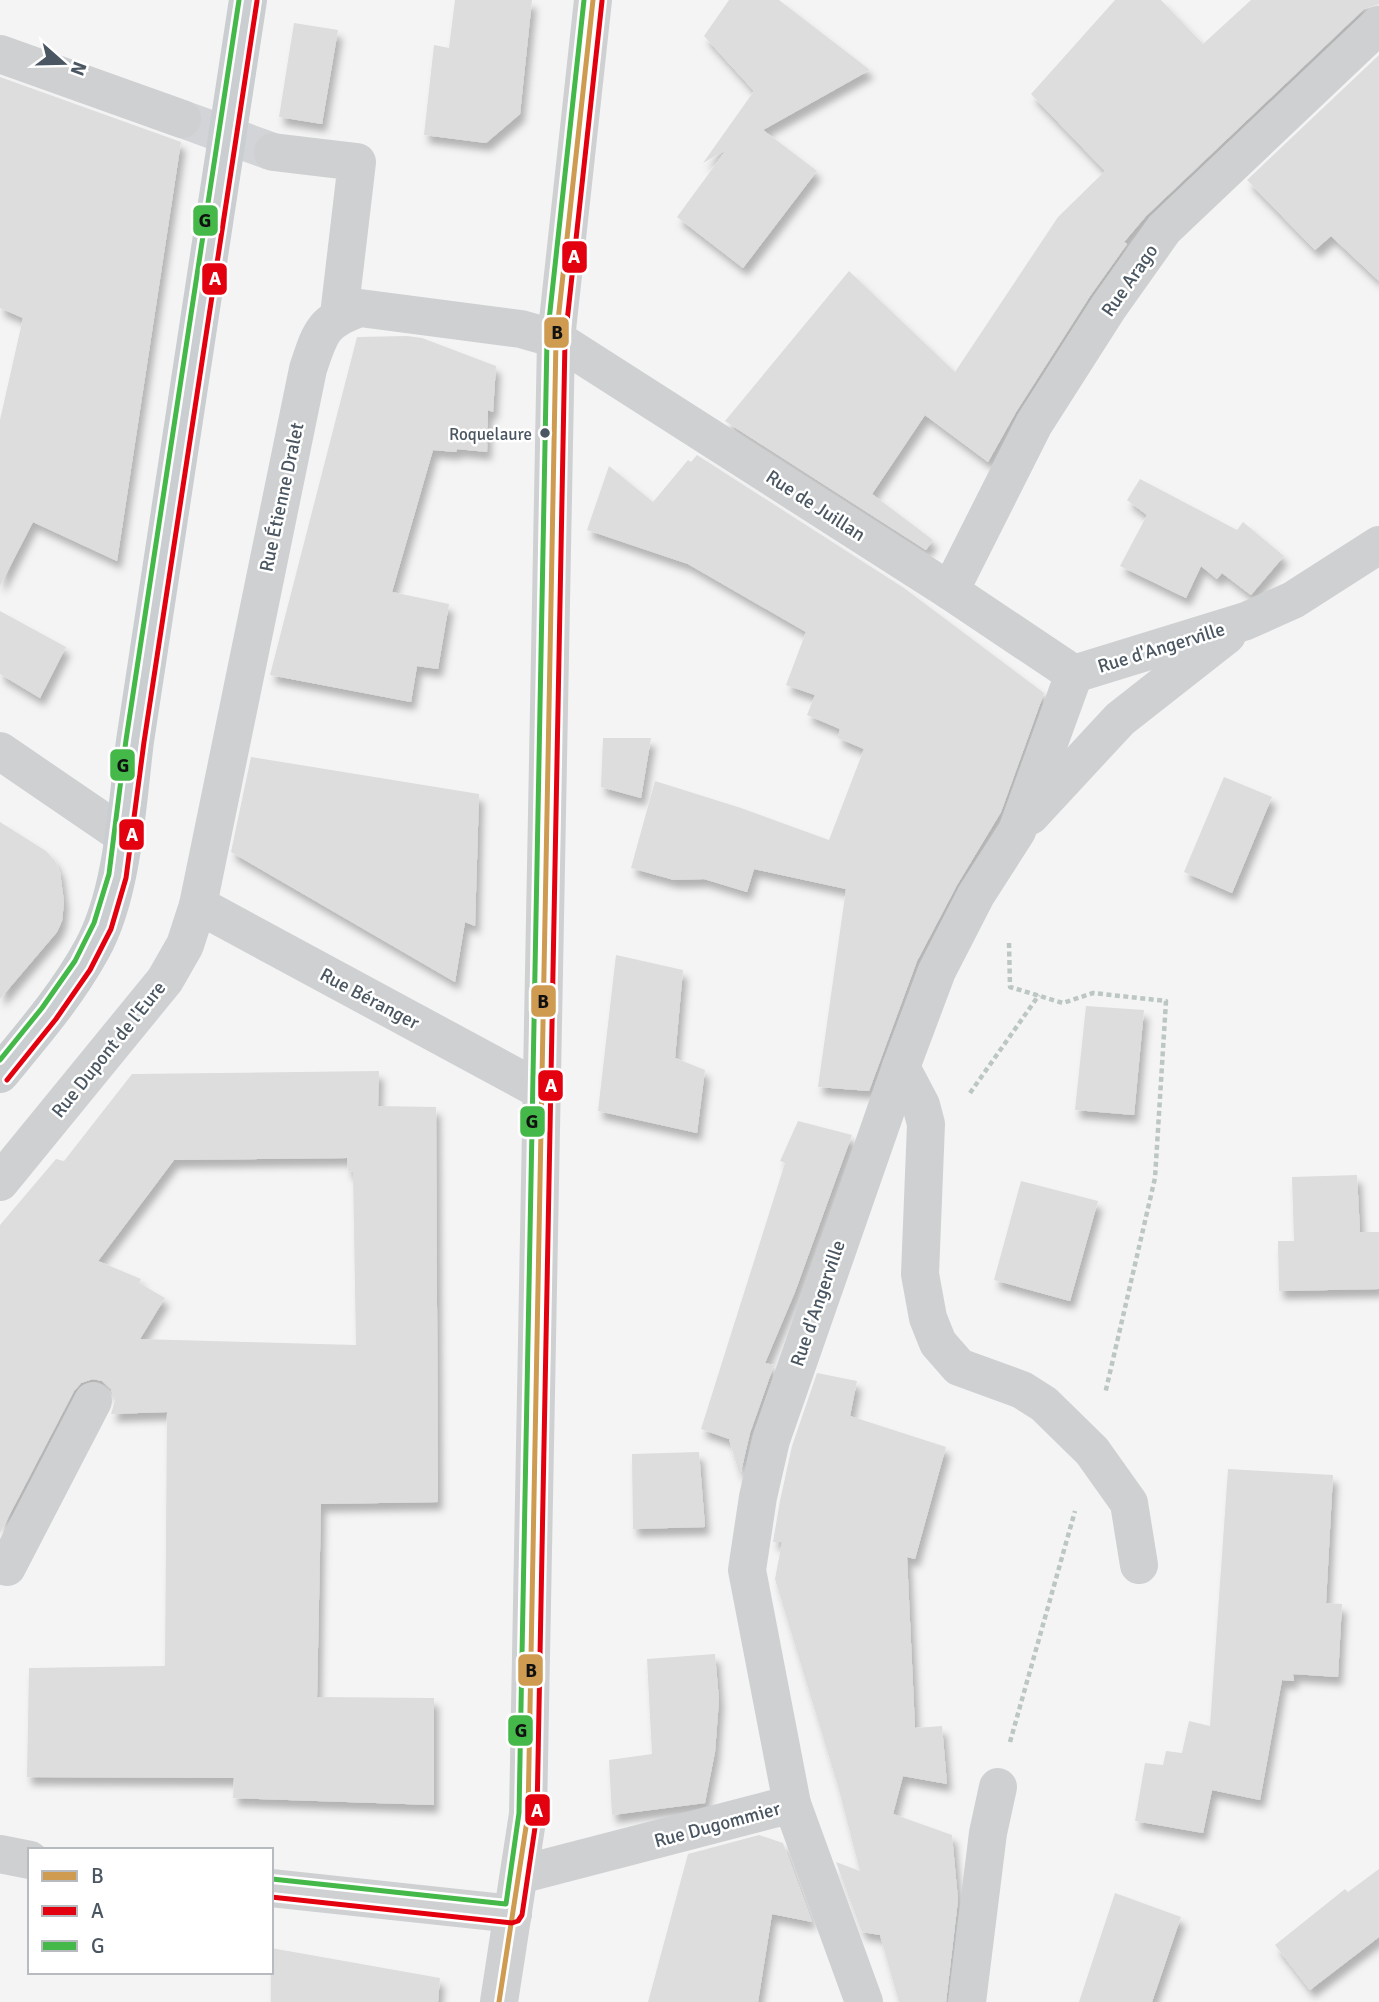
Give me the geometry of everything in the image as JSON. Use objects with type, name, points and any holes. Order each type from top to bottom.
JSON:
[{"type":"main road","points":[[0,1073],[61,999],[93,947],[111,898],[123,835],[248,0]]},
{"type":"street","points":[[499,2002],[528,1814],[556,339],[593,0]]},
{"type":"street","name":"Rue Arago","points":[[950,591],[1034,424],[1108,308],[1164,229],[1379,25]]},
{"type":"street","points":[[0,54],[182,119]]},
{"type":"street","points":[[273,152],[357,162],[339,315],[360,307],[520,329],[556,339]]},
{"type":"street","name":"Rue Étienne Dralet","points":[[198,905],[308,369],[320,334],[339,315]]},
{"type":"street","name":"Rue de Juillan","points":[[556,339],[950,591],[1074,674]]},
{"type":"street","name":"Rue d'Angerville","points":[[1017,831],[1074,674],[1246,621],[1293,600],[1379,545]]},
{"type":"street","name":"Rue d'Angerville","points":[[792,1804],[747,1570],[758,1497],[771,1440],[937,971],[976,895],[1017,831],[1120,719],[1246,621]]},
{"type":"street","points":[[0,751],[123,835]]},
{"type":"street","name":"Rue Béranger","points":[[198,905],[542,1091]]},
{"type":"street","name":"Rue Dupont de l'Eure","points":[[0,1182],[165,980],[186,945],[198,905]]},
{"type":"street","points":[[901,1067],[921,1105],[926,1124],[920,1274],[928,1318],[938,1343],[958,1367],[1022,1390],[1044,1404],[1092,1451],[1129,1503],[1139,1565]]},
{"type":"street","points":[[0,1565],[6,1567],[93,1401]]},
{"type":"street","points":[[967,2002],[988,1833],[998,1787]]},
{"type":"street","name":"Rue Dugommier","points":[[519,1875],[792,1804],[864,2002]]},
{"type":"street","points":[[0,1854],[28,1860]]},
{"type":"street","points":[[273,1888],[513,1914]]},
{"type":"path","points":[[998,1787],[1092,1451],[1155,1178],[1166,1001],[1093,993],[1063,1003],[1010,988]]},
{"type":"path","points":[[921,1105],[949,1105],[967,1097],[1040,995]]},
{"type":"building","points":[[455,0],[532,0],[520,114],[486,143],[424,135],[434,45],[449,48]]},
{"type":"building","points":[[729,0],[779,0],[870,70],[763,130],[817,171],[743,268],[677,217],[726,150],[703,163],[754,91],[704,36]]},
{"type":"building","points":[[1115,0],[1161,0],[1203,44],[1251,0],[1379,0],[1379,4],[1364,9],[1146,216],[1124,242],[1127,244],[1090,296],[1016,412],[988,462],[925,415],[872,494],[933,540],[926,550],[725,421],[849,271],[955,372],[1058,217],[1105,171],[1031,94]]},
{"type":"building","points":[[294,23],[338,30],[322,124],[279,117]]},
{"type":"building","points":[[1379,55],[1379,281],[1331,236],[1315,250],[1247,180]]},
{"type":"building","points":[[0,77],[181,142],[117,561],[33,522],[0,586],[0,420],[23,318],[0,308]]},
{"type":"building","points":[[357,337],[422,338],[496,366],[493,412],[488,410],[487,452],[433,450],[392,592],[449,604],[438,669],[417,666],[411,702],[270,675]]},
{"type":"building","points":[[697,455],[904,588],[1044,693],[1001,812],[957,885],[917,961],[869,1091],[818,1087],[846,889],[754,869],[747,892],[704,879],[674,880],[631,868],[655,781],[829,840],[864,749],[838,738],[840,729],[807,715],[815,695],[786,685],[806,632],[688,564],[587,530],[609,466],[653,502],[688,460],[691,462]]},
{"type":"building","points":[[1140,479],[1237,530],[1243,522],[1284,556],[1251,595],[1222,573],[1217,579],[1201,566],[1186,598],[1120,566],[1147,515],[1127,500]]},
{"type":"building","points":[[0,611],[66,647],[40,698],[0,674]]},
{"type":"building","points":[[603,738],[651,738],[641,798],[601,787]]},
{"type":"building","points":[[251,757],[479,794],[475,926],[465,922],[455,982],[231,852]]},
{"type":"building","points":[[1224,777],[1272,797],[1232,893],[1184,872]]},
{"type":"building","points":[[0,822],[46,851],[55,861],[60,872],[64,902],[62,921],[57,932],[0,999]]},
{"type":"building","points":[[616,955],[683,970],[675,1058],[705,1070],[697,1133],[598,1111]]},
{"type":"building","points":[[1086,1006],[1144,1010],[1134,1115],[1075,1110]]},
{"type":"building","points":[[379,1071],[378,1106],[436,1107],[438,1502],[321,1504],[317,1697],[434,1698],[434,1805],[233,1798],[234,1778],[27,1777],[29,1668],[165,1666],[167,1412],[111,1414],[115,1401],[111,1389],[102,1381],[93,1379],[81,1383],[74,1391],[0,1533],[0,1225],[56,1159],[64,1161],[132,1074]],"holes":[[[347,1158],[348,1171],[353,1172],[356,1345],[140,1339],[165,1298],[139,1283],[141,1279],[98,1261],[174,1160]]]},
{"type":"building","points":[[798,1121],[852,1135],[795,1292],[765,1363],[774,1365],[750,1433],[740,1476],[729,1439],[701,1429],[785,1163],[780,1161]]},
{"type":"building","points":[[1357,1175],[1360,1232],[1379,1232],[1379,1289],[1279,1291],[1278,1241],[1294,1241],[1292,1177]]},
{"type":"building","points":[[1021,1181],[1098,1201],[1070,1301],[994,1280]]},
{"type":"building","points":[[817,1373],[857,1381],[850,1416],[946,1447],[915,1559],[907,1557],[915,1728],[942,1726],[947,1784],[903,1776],[893,1814],[952,1835],[958,1900],[946,2002],[899,2002],[880,1935],[862,1932],[836,1862],[860,1871],[838,1786],[775,1579],[782,1542],[773,1542],[780,1501],[792,1446]]},
{"type":"building","points":[[699,1452],[705,1527],[633,1529],[632,1454]]},
{"type":"building","points":[[1228,1469],[1333,1475],[1326,1603],[1342,1604],[1338,1677],[1293,1674],[1294,1681],[1282,1680],[1260,1800],[1212,1790],[1203,1833],[1135,1821],[1145,1763],[1163,1765],[1166,1751],[1182,1753],[1189,1721],[1210,1726]]},
{"type":"building","points":[[715,1654],[719,1700],[715,1752],[705,1803],[612,1815],[609,1760],[652,1754],[647,1659]]},
{"type":"building","points":[[759,1835],[783,1843],[812,1922],[772,1914],[758,2002],[648,2002],[688,1854]]},
{"type":"building","points":[[1379,1869],[1379,1937],[1310,1990],[1275,1945],[1345,1889],[1348,1892]]},
{"type":"building","points":[[1115,1893],[1181,1917],[1152,2002],[1079,2002]]},
{"type":"building","points":[[273,1948],[440,1978],[438,2002],[271,2002]]},
{"type":"tunnel","points":[[182,119],[273,152]]},
{"type":"transit line","name":"G","points":[[0,1060],[75,961],[94,923],[109,874],[126,740],[239,0]]},
{"type":"transit line","name":"G","points":[[273,1879],[506,1904],[519,1813],[547,339],[584,0]]},
{"type":"transit line","name":"B","points":[[499,2002],[528,1814],[556,339],[593,0]]},
{"type":"transit line","name":"A","points":[[7,1080],[56,1019],[90,970],[111,929],[126,878],[144,742],[257,1]]},
{"type":"transit line","name":"A","points":[[273,1897],[512,1923],[518,1921],[522,1915],[537,1814],[565,340],[602,1]]},
{"type":"place","name":"Roquelaure","points":[[545,433]]}]
